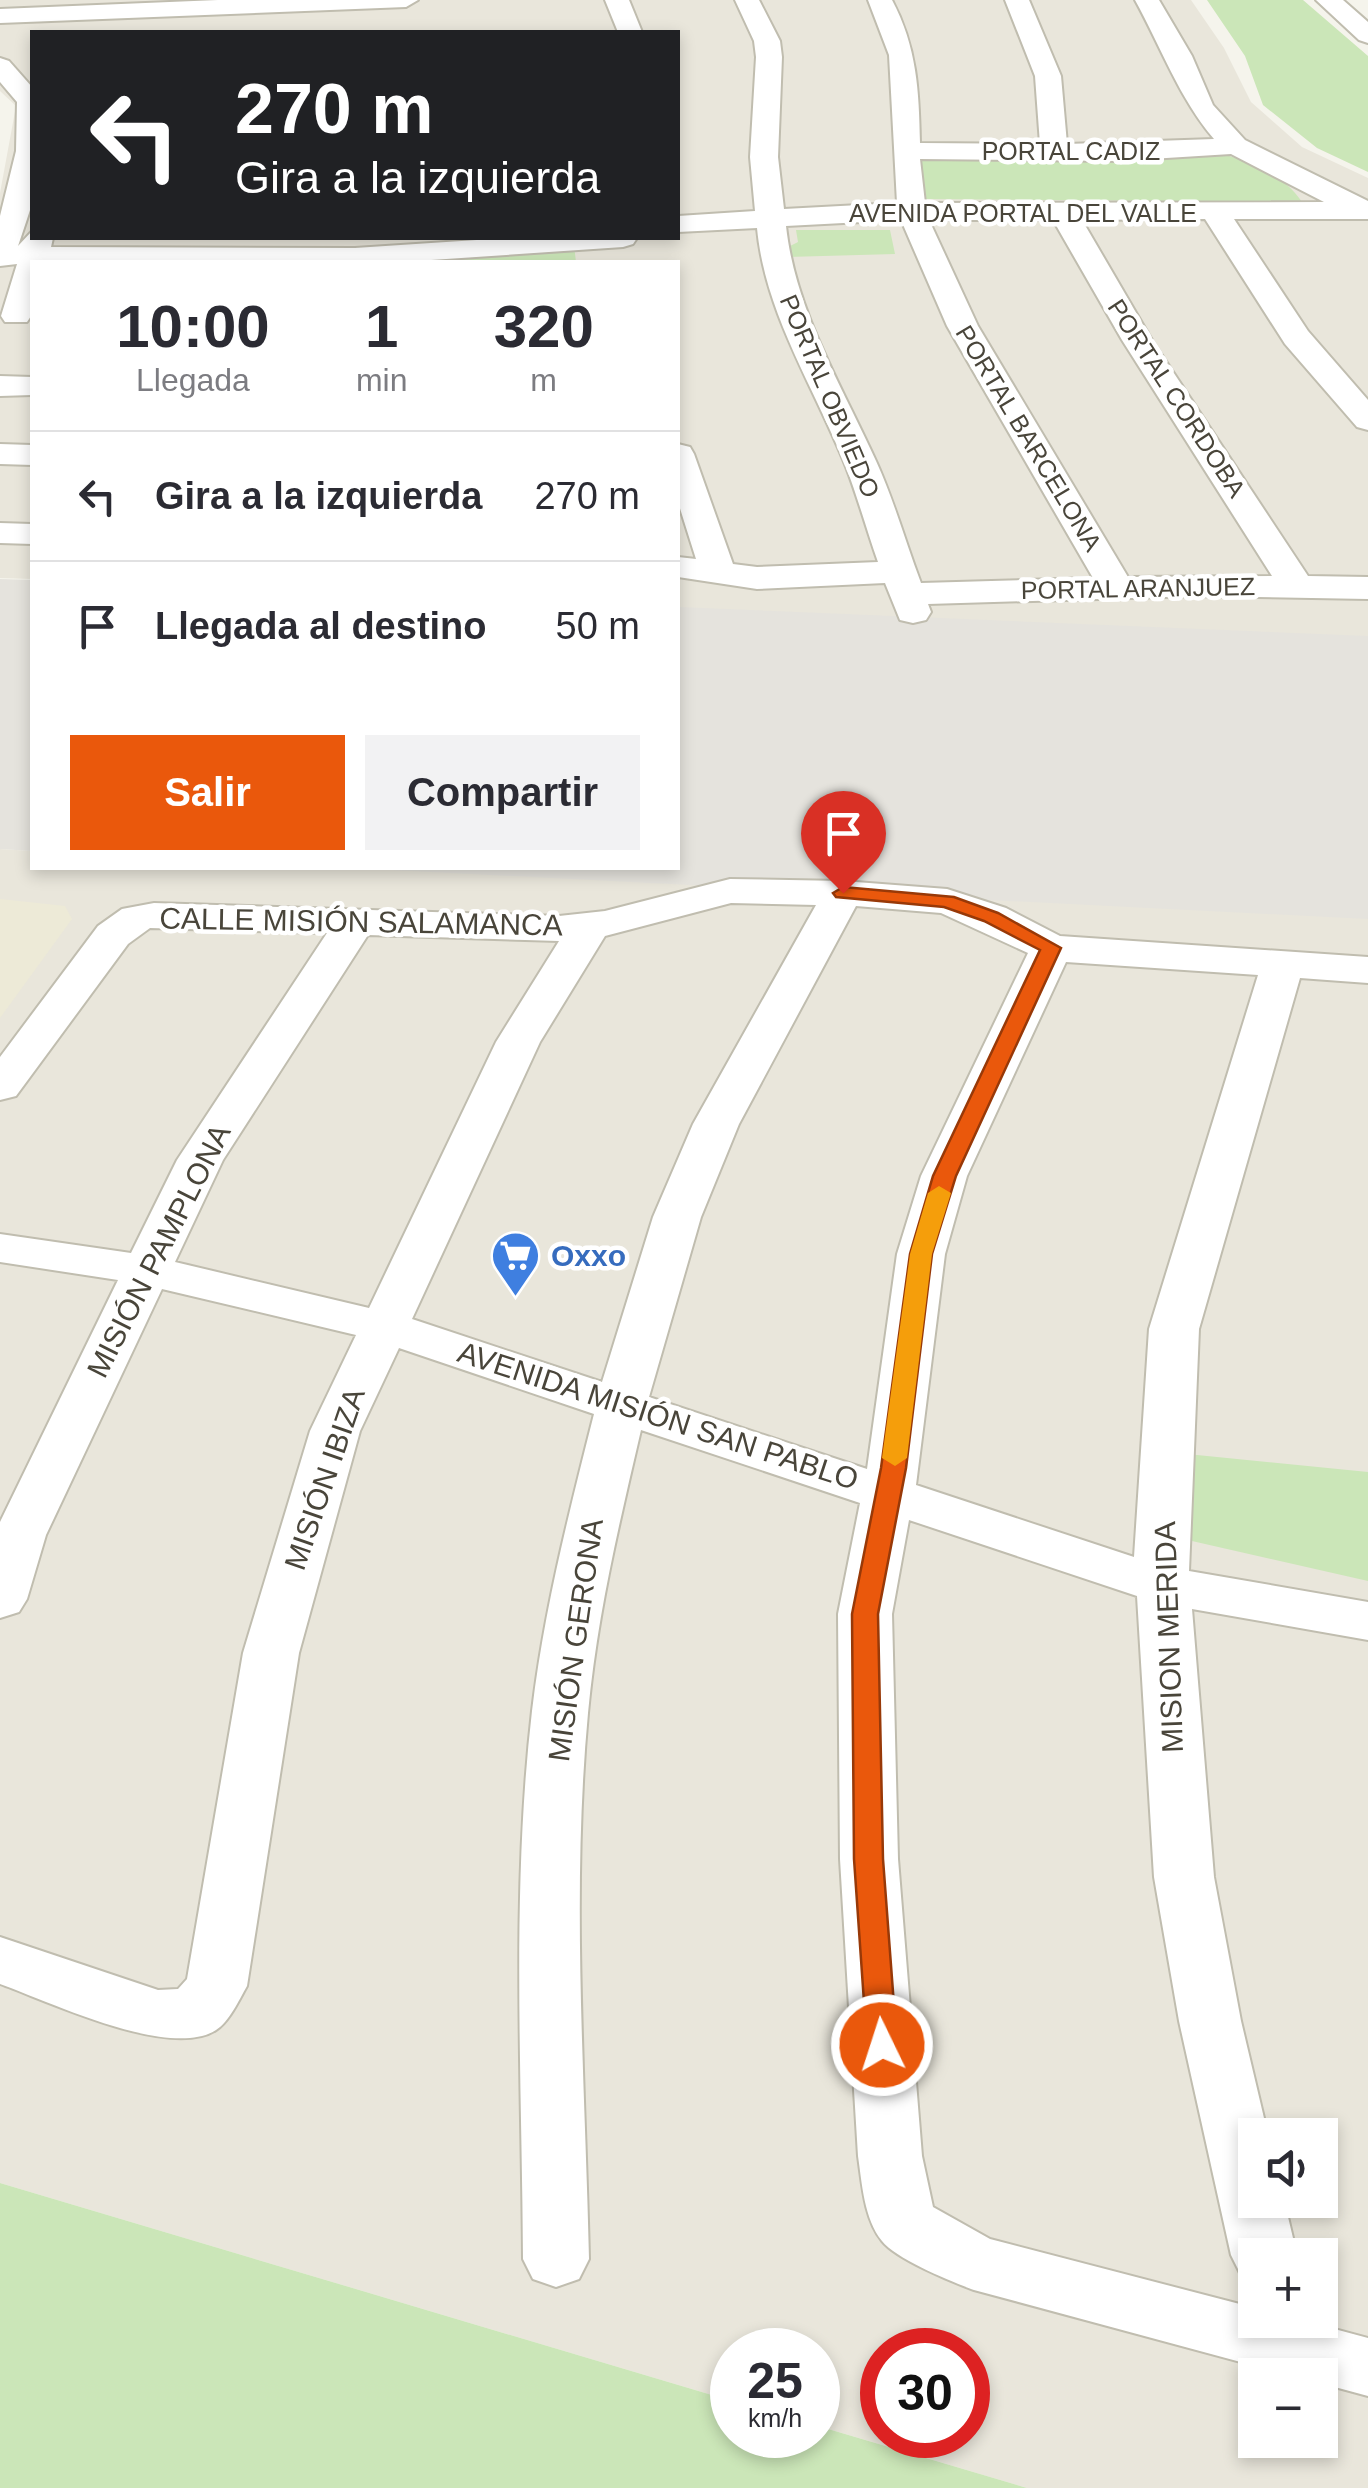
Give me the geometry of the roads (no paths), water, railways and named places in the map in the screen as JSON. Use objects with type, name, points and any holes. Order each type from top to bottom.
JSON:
[{"type":"street","points":[[0,16],[406,0]]},
{"type":"street","points":[[618,0],[629,30]]},
{"type":"street","name":"PORTAL OBVIEDO","points":[[747,0],[767,41],[769,57],[764,157],[774,252],[800,330],[862,466],[907,593]]},
{"type":"street","name":"PORTAL BARCELONA","points":[[880,0],[898,41],[907,76],[907,151],[914,216],[966,339],[1116,586]]},
{"type":"street","points":[[1017,0],[1048,76],[1054,154]]},
{"type":"street","points":[[1147,0],[1180,56],[1201,107],[1235,146],[1367,215]]},
{"type":"street","points":[[1328,0],[1368,35]]},
{"type":"street","points":[[0,63],[30,58]]},
{"type":"street","points":[[0,63],[30,100]]},
{"type":"street","name":"PORTAL CADIZ","points":[[907,151],[1054,154],[1235,146]]},
{"type":"street","points":[[16,316],[18,250],[30,164]]},
{"type":"street","name":"AVENIDA PORTAL DEL VALLE","points":[[680,224],[1064,214],[1367,215]]},
{"type":"street","name":"PORTAL CORDOBA","points":[[1064,214],[1137,340],[1295,584]]},
{"type":"street","points":[[1218,217],[1296,336],[1368,420]]},
{"type":"street","name":"AVENIDA PORTAL DEL VALLE","points":[[680,232],[771,220]]},
{"type":"street","points":[[18,250],[369,248],[499,240]]},
{"type":"street","points":[[18,250],[372,256],[585,240]]},
{"type":"street","points":[[0,386],[30,386]]},
{"type":"street","points":[[0,454],[30,454]]},
{"type":"street","points":[[681,472],[718,571]]},
{"type":"street","points":[[0,533],[30,534]]},
{"type":"street","name":"PORTAL ARANJUEZ","points":[[680,567],[907,593],[1295,584],[1368,588]]},
{"type":"street","name":"CALLE MISIÓN SALAMANCA","points":[[0,1087],[113,934],[137,918],[174,913],[355,924],[559,929],[590,926],[730,892],[843,893],[947,901],[991,917],[1051,948]]},
{"type":"street","name":"MISIÓN GERONA","points":[[556,2258],[550,1866],[560,1712],[578,1585],[626,1392],[677,1217],[716,1124],[843,893]]},
{"type":"street","name":"MISIÓN PAMPLONA","points":[[0,1598],[20,1535],[200,1160],[355,924]]},
{"type":"street","name":"MISIÓN IBIZA","points":[[0,1960],[157,2014],[195,2013],[216,1986],[271,1652],[334,1431],[518,1042],[590,926]]},
{"type":"street","points":[[1238,2324],[974,2262],[906,2224],[890,2156],[868,1859],[865,1614],[891,1480],[921,1254],[971,1114],[1051,948],[1368,970]]},
{"type":"street","name":"MISION MERIDA","points":[[1260,2238],[1210,2021],[1184,1877],[1161,1570],[1174,1329],[1282,966]]},
{"type":"street","name":"AVENIDA MISIÓN SAN PABLO","points":[[0,1222],[388,1316],[1161,1570],[1368,1621]]},
{"type":"street","name":"AVENIDA MISIÓN SAN PABLO","points":[[0,1248],[152,1259]]},
{"type":"street","name":"AVENIDA MISIÓN SAN PABLO","points":[[1161,1570],[1368,1596]]},
{"type":"street","points":[[1293,2338],[1368,2367]]},
{"type":"place","name":"Oxxo","points":[[516,1298]]}]
